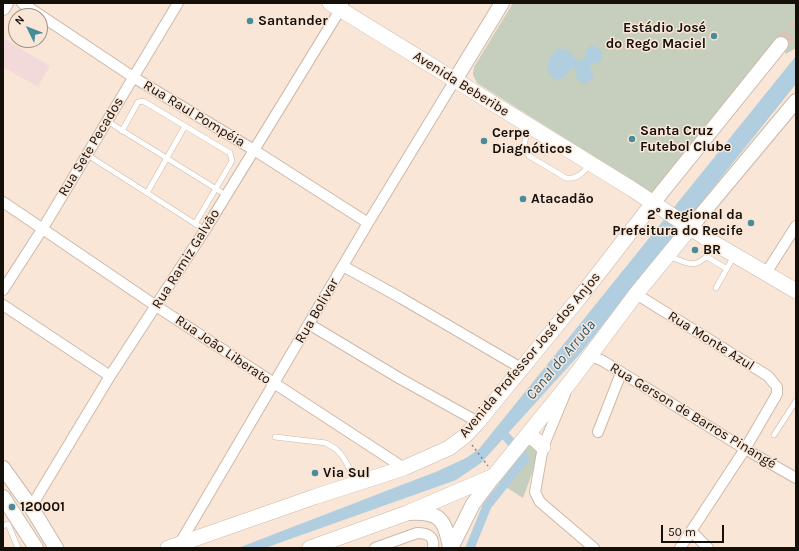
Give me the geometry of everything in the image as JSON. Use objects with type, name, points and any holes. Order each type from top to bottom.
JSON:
[{"type":"main road","points":[[3,8],[6,3]]},
{"type":"main road","points":[[455,80],[502,3]]},
{"type":"main road","name":"Avenida Beberibe","points":[[338,5],[455,80],[658,206],[718,246],[796,291]]},
{"type":"main road","name":"Avenida Professor José dos Anjos","points":[[174,546],[404,468],[449,448],[465,436],[580,297],[658,206],[780,44]]},
{"type":"main road","points":[[310,548],[407,513],[505,463],[571,381],[636,294],[668,256],[687,226],[796,101]]},
{"type":"main road","points":[[527,437],[537,441],[543,447]]},
{"type":"main road","points":[[3,468],[31,507],[56,548]]},
{"type":"main road","points":[[451,548],[491,471]]},
{"type":"main road","points":[[3,497],[36,548]]},
{"type":"main road","points":[[407,513],[421,512],[429,514],[440,520],[445,526],[451,548]]},
{"type":"street","name":"Rua Raul Pompéia","points":[[22,3],[133,77],[254,150],[368,223]]},
{"type":"street","name":"Rua Sete Pecados","points":[[3,290],[43,228],[86,154],[178,3]]},
{"type":"street","name":"Rua Ramiz Galvão","points":[[31,507],[110,376],[205,230],[254,150],[338,5]]},
{"type":"street","name":"Rua Bolivar","points":[[174,546],[310,324],[368,223],[455,80]]},
{"type":"street","name":"Rua João Liberato","points":[[3,202],[156,306],[404,468]]},
{"type":"street","points":[[766,273],[796,226]]},
{"type":"street","points":[[343,266],[521,368]]},
{"type":"street","name":"Rua Monte Azul","points":[[636,294],[768,376],[777,387],[777,394],[745,449]]},
{"type":"street","points":[[3,305],[110,376]]},
{"type":"street","points":[[310,324],[478,422]]},
{"type":"street","name":"Rua Gerson de Barros Pinangé","points":[[589,355],[621,372],[745,449],[796,478]]},
{"type":"street","points":[[598,432],[621,372]]},
{"type":"street","points":[[571,381],[543,447],[535,492],[540,502],[594,548]]},
{"type":"street","points":[[680,548],[745,449]]},
{"type":"street","points":[[691,531],[708,548]]},
{"type":"street","points":[[376,548],[417,533],[424,533],[432,538],[434,544],[433,548]]},
{"type":"lane","points":[[122,130],[138,102],[143,100],[230,153],[232,160],[195,224]]},
{"type":"lane","points":[[107,121],[226,195]]},
{"type":"lane","points":[[528,125],[524,146],[529,156],[566,178],[571,179],[581,175],[591,164]]},
{"type":"lane","points":[[147,192],[185,126]]},
{"type":"lane","points":[[86,154],[205,230]]},
{"type":"lane","points":[[668,256],[688,264],[696,264],[707,257],[718,246]]},
{"type":"lane","points":[[716,288],[735,255]]},
{"type":"lane","points":[[707,257],[727,268]]},
{"type":"lane","points":[[774,435],[796,401]]},
{"type":"lane","points":[[275,436],[326,443],[336,449],[352,473],[355,484]]},
{"type":"lane","points":[[3,526],[8,524],[18,548]]},
{"type":"path","points":[[476,451],[491,471]]},
{"type":"shaded area","points":[[3,38],[8,41],[8,48],[20,48],[50,66],[38,87],[3,67]]},
{"type":"green space","name":"Santa Cruz Futebol Clube","points":[[513,3],[796,3],[796,48],[786,54],[779,41],[654,194],[477,83],[473,75],[474,67]]},
{"type":"green space","points":[[529,443],[540,452],[523,498],[498,482]]},
{"type":"water","points":[[591,45],[599,48],[602,57],[600,61],[591,64],[590,68],[594,75],[590,81],[585,84],[579,81],[576,78],[577,70],[572,68],[563,78],[556,80],[549,73],[549,60],[558,49],[568,50],[573,57],[579,61],[585,58],[586,51]]},
{"type":"water","name":"Canal do Arruda","points":[[796,56],[796,84],[579,355],[481,463],[456,480],[265,548],[238,548],[438,471],[466,458],[479,449]]},
{"type":"waterway","points":[[470,548],[487,506],[525,458],[502,432]]},
{"type":"tunnel","points":[[781,44],[796,25]]},
{"type":"place","name":"Santander","points":[[250,21]]},
{"type":"place","name":"Estádio José do Rego Maciel","points":[[714,36]]},
{"type":"place","name":"Santa Cruz Futebol Clube","points":[[632,139]]},
{"type":"place","name":"Cerpe Diagnóticos","points":[[484,141]]},
{"type":"place","name":"Atacadão","points":[[523,199]]},
{"type":"place","name":"2° Regional da Prefeitura do Recife","points":[[751,223]]},
{"type":"place","name":"BR","points":[[695,250]]},
{"type":"place","name":"Via Sul","points":[[315,473]]},
{"type":"place","name":"120001","points":[[12,507]]}]
